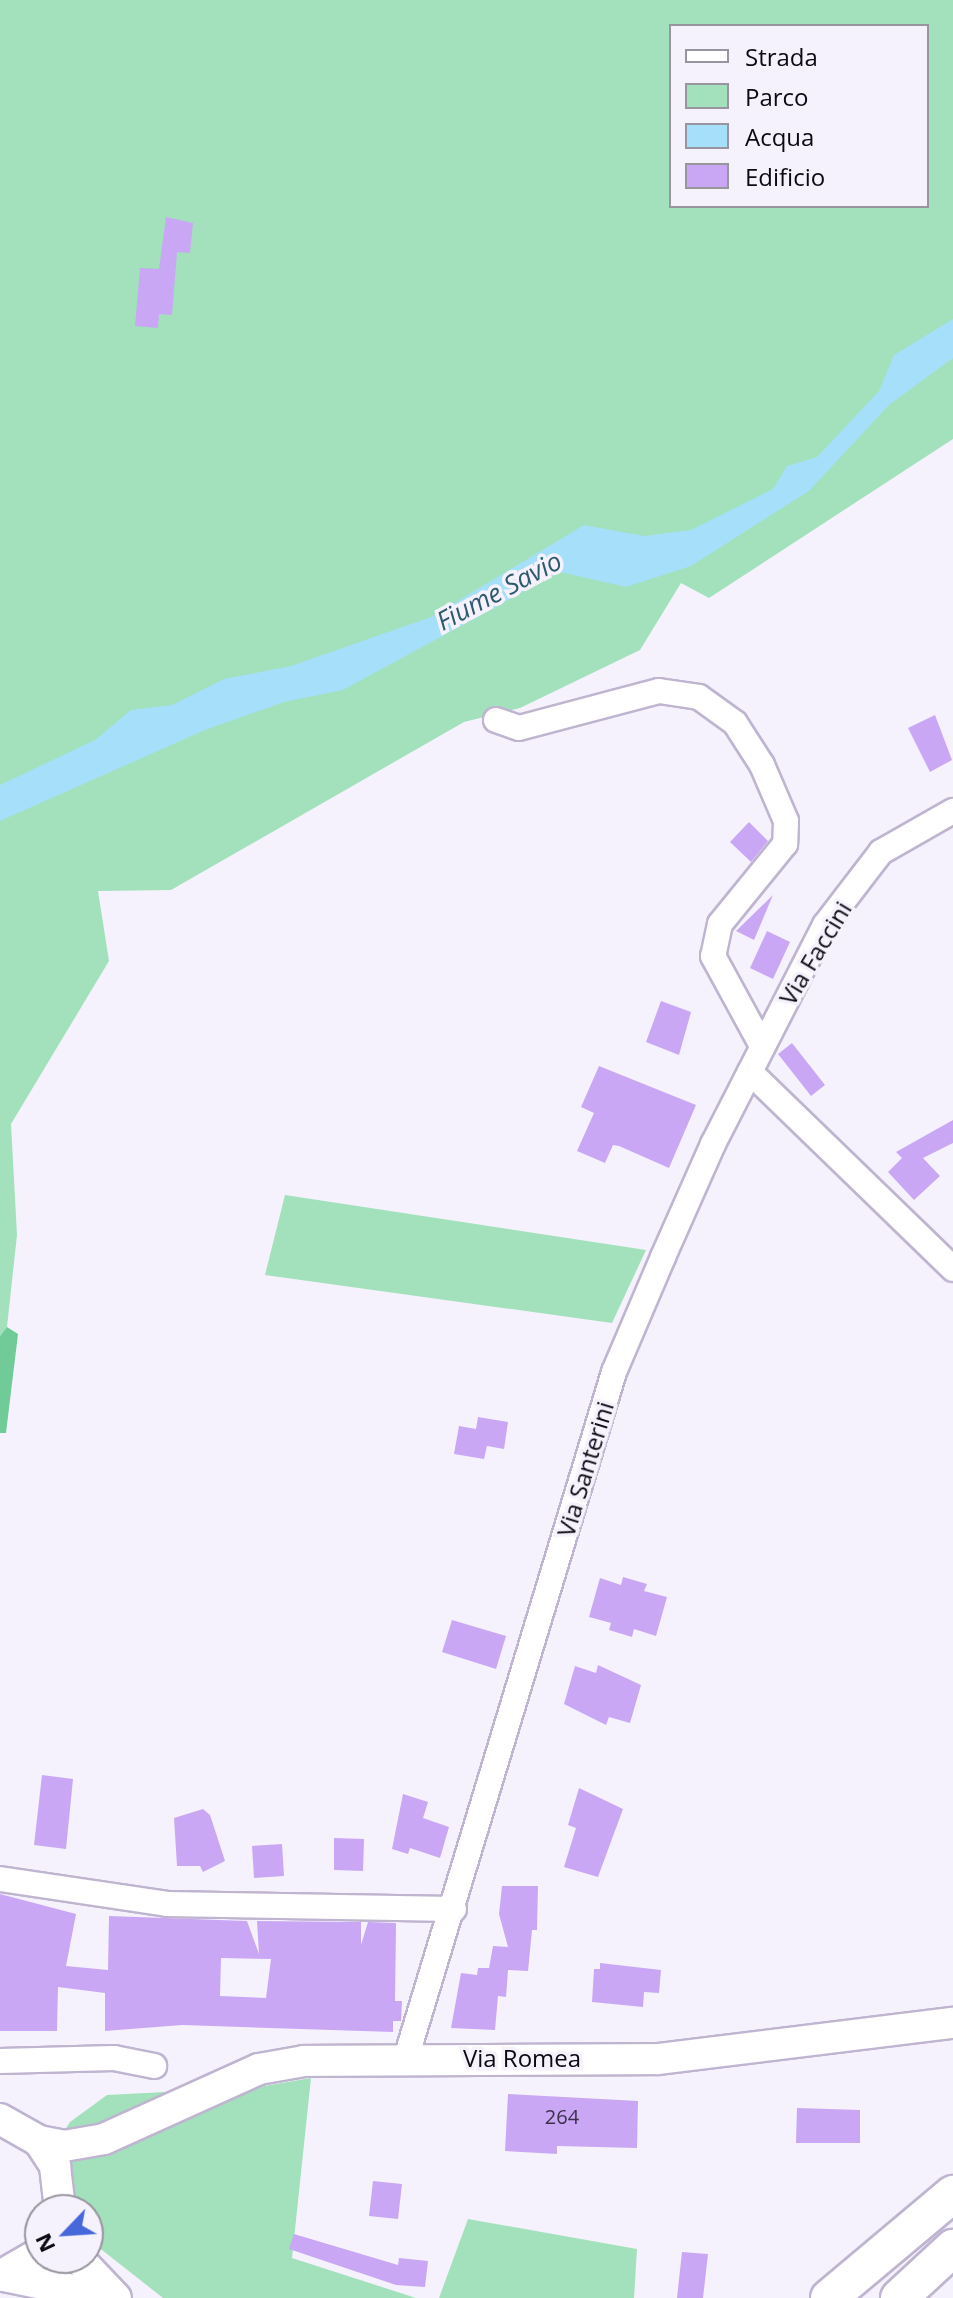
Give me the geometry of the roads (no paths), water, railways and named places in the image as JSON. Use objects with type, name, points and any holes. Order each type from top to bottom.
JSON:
[{"type":"highway","points":[[829,2298],[953,2194]]},
{"type":"highway","points":[[864,2298],[953,2215]]},
{"type":"highway","points":[[899,2298],[953,2248]]},
{"type":"main road","name":"Via Romea","points":[[0,2119],[39,2141],[64,2146],[104,2139],[259,2069],[304,2061],[406,2058],[658,2059],[953,2023]]},
{"type":"main road","name":"Via Romea","points":[[66,2194],[104,2139]]},
{"type":"main road","name":"Via Romea","points":[[39,2141],[55,2166],[60,2194]]},
{"type":"main road","points":[[2,2276],[24,2263]]},
{"type":"main road","points":[[92,2274],[114,2298]]},
{"type":"main road","points":[[2,2276],[114,2298]]},
{"type":"street","points":[[496,720],[519,728],[659,691],[714,703],[735,723],[762,765],[786,821],[785,844],[720,924],[713,956],[762,1046]]},
{"type":"street","name":"Via Faccini","points":[[762,1046],[825,925],[881,852],[953,811]]},
{"type":"street","name":"Via Santerini","points":[[406,2058],[454,1909],[614,1372],[762,1046]]},
{"type":"street","points":[[750,1072],[953,1269]]},
{"type":"street","points":[[0,1879],[167,1904],[454,1909]]},
{"type":"street","points":[[0,2061],[114,2058],[154,2066]]},
{"type":"water","name":"Fiume Savio","points":[[953,319],[953,358],[889,405],[809,491],[691,566],[626,587],[560,572],[343,690],[284,702],[205,730],[0,821],[0,785],[95,740],[131,710],[172,705],[224,679],[291,666],[431,617],[584,525],[644,536],[691,530],[773,489],[787,466],[817,457],[879,391],[894,355]]}]
